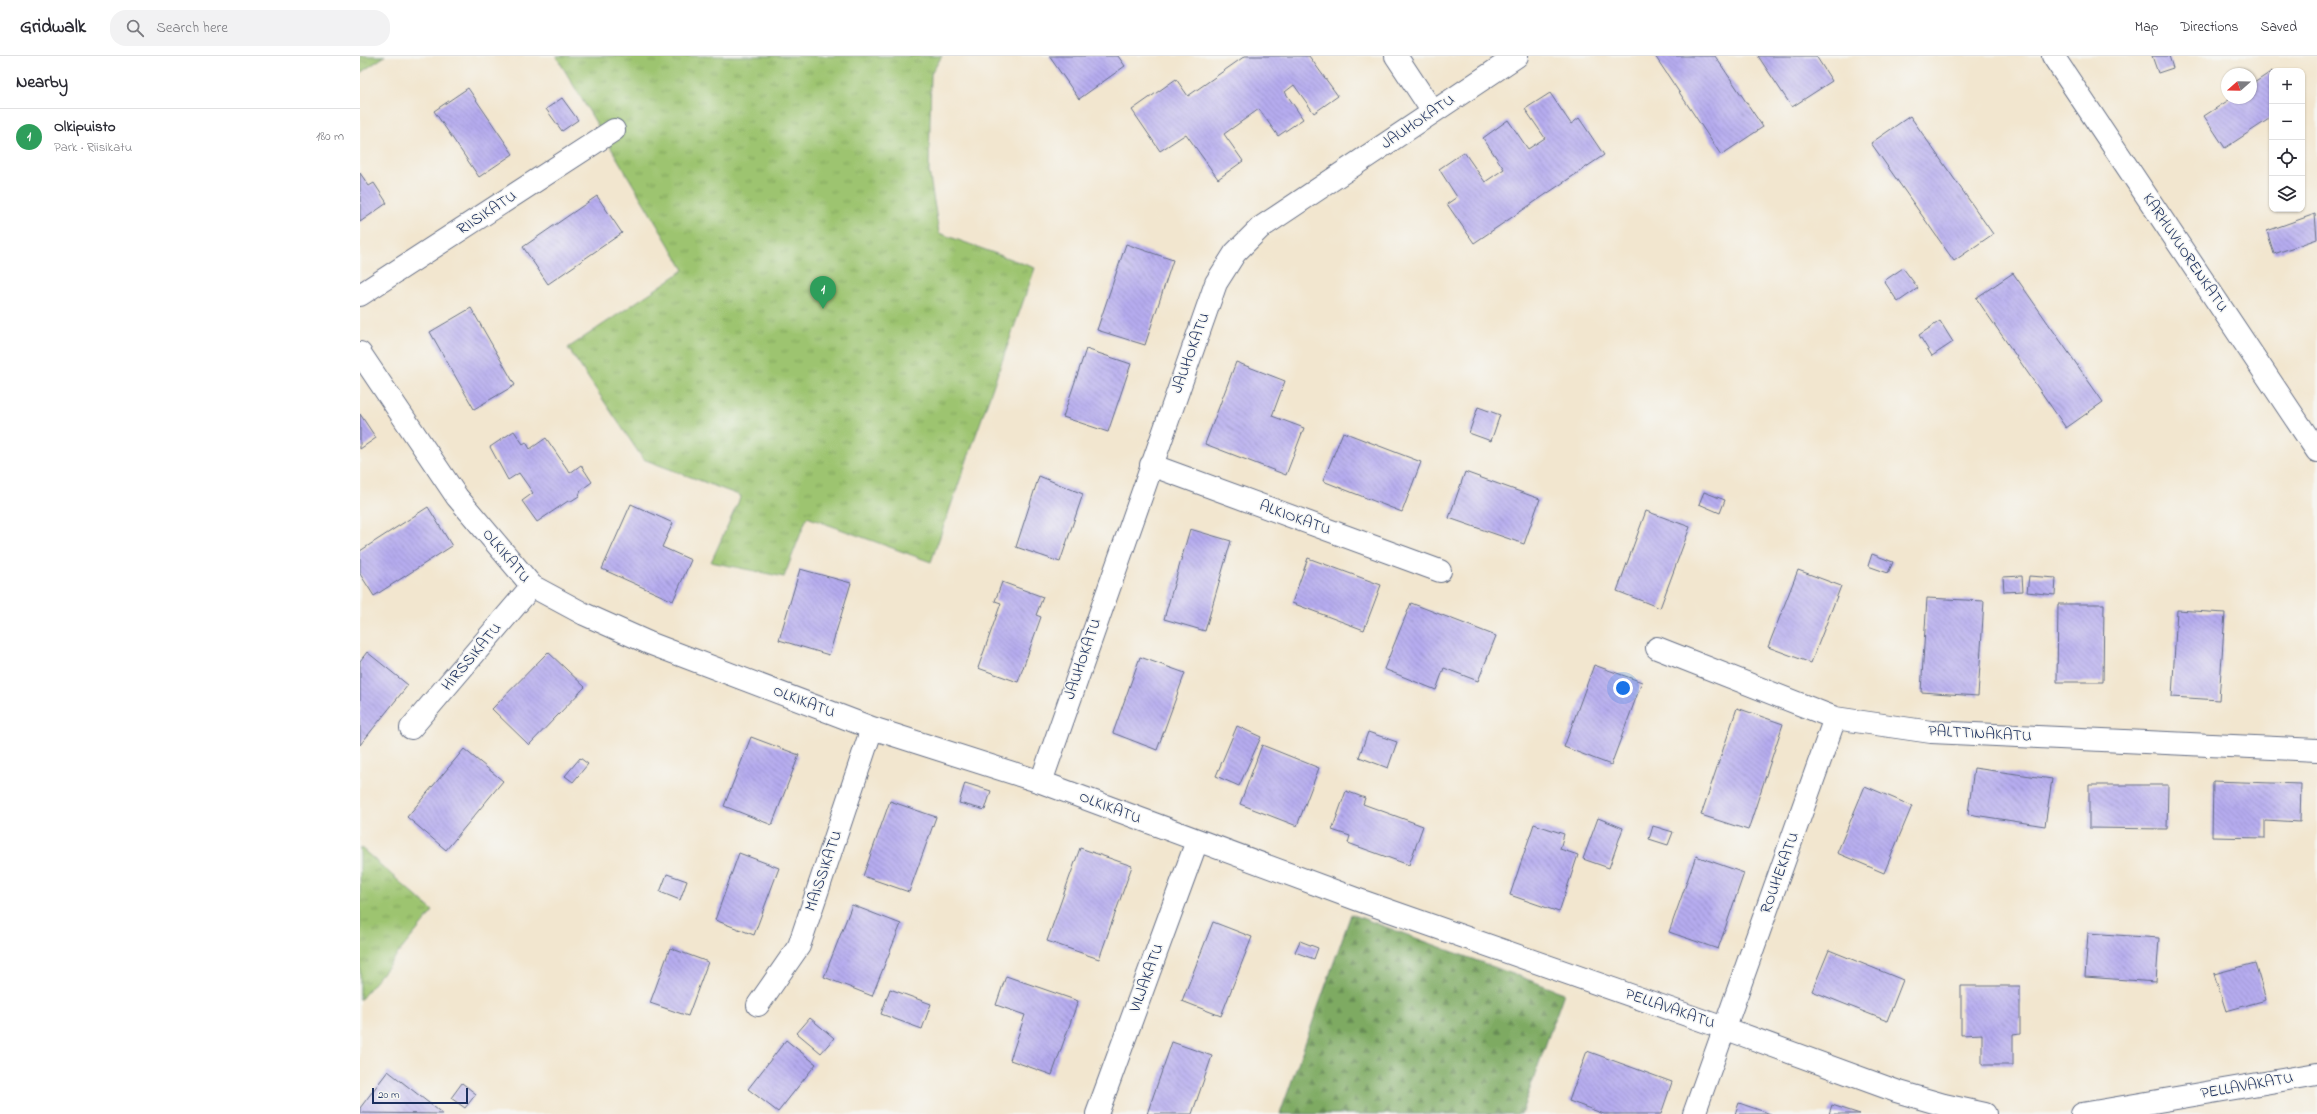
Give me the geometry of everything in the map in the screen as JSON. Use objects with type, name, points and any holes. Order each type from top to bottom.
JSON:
[{"type":"street","points":[[1396,56],[1433,112]]},
{"type":"street","name":"JAUHOKATU","points":[[1041,782],[1216,283],[1235,253],[1260,228],[1517,56]]},
{"type":"street","name":"KARHUVUORENKATU","points":[[2053,56],[2317,451]]},
{"type":"street","name":"RIISIKATU","points":[[360,295],[614,130]]},
{"type":"street","name":"OLKIKATU","points":[[360,353],[457,497],[532,586],[584,614],[649,643],[872,728],[1041,782],[1356,899]]},
{"type":"street","name":"ALKIOKATU","points":[[1151,465],[1440,571]]},
{"type":"street","name":"HIRSSIKATU","points":[[411,728],[532,586]]},
{"type":"street","name":"PALTTINAKATU","points":[[1657,648],[1835,718],[1932,732],[2317,750]]},
{"type":"street","name":"ROUHEKATU","points":[[1694,1114],[1835,718]]},
{"type":"street","name":"MAISSIKATU","points":[[758,1005],[799,946],[872,728]]},
{"type":"street","name":"VILJAKATU","points":[[1097,1114],[1197,841]]},
{"type":"street","name":"PELLAVAKATU","points":[[1356,899],[1724,1028],[1896,1091],[1944,1105],[1986,1114]]},
{"type":"street","name":"PELLAVAKATU","points":[[2082,1114],[2317,1074]]},
{"type":"green space","points":[[360,56],[385,56],[360,73]]},
{"type":"green space","points":[[556,56],[942,56],[931,74],[929,171],[939,233],[1035,268],[931,562],[807,517],[784,577],[711,562],[741,496],[643,459],[568,348],[684,270]]},
{"type":"green space","points":[[360,847],[433,911],[360,1000]]},
{"type":"green space","points":[[1351,914],[1564,993],[1521,1114],[1280,1114]]},
{"type":"building","points":[[1049,56],[1118,56],[1125,66],[1079,99]]},
{"type":"building","points":[[1245,56],[1309,56],[1338,96],[1314,113],[1294,85],[1285,92],[1303,119],[1278,136],[1259,109],[1224,134],[1243,161],[1218,179],[1186,134],[1160,151],[1132,110],[1176,79],[1188,96]]},
{"type":"building","points":[[1655,56],[1715,56],[1763,127],[1721,155]]},
{"type":"building","points":[[1758,56],[1816,56],[1832,81],[1792,107]]},
{"type":"building","points":[[2152,56],[2169,56],[2173,68],[2158,73]]},
{"type":"building","points":[[2269,73],[2269,119],[2225,148],[2204,116],[2223,104],[2257,104],[2257,81]]},
{"type":"building","points":[[468,88],[513,154],[479,177],[434,111]]},
{"type":"building","points":[[1550,93],[1571,124],[1579,118],[1604,155],[1474,243],[1447,204],[1457,197],[1439,169],[1464,152],[1485,182],[1504,169],[1483,138],[1508,120],[1528,149],[1545,138],[1525,109]]},
{"type":"building","points":[[562,98],[578,120],[562,131],[546,109]]},
{"type":"building","points":[[1910,116],[1993,234],[1954,261],[1871,143]]},
{"type":"building","points":[[360,173],[369,186],[374,183],[387,203],[360,222]]},
{"type":"building","points":[[597,196],[622,233],[548,284],[523,247]]},
{"type":"building","points":[[2315,214],[2317,239],[2274,254],[2267,231]]},
{"type":"building","points":[[1126,244],[1173,260],[1145,345],[1097,330]]},
{"type":"building","points":[[1903,268],[1918,288],[1898,302],[1884,281]]},
{"type":"building","points":[[2013,273],[2103,402],[2066,428],[1976,298]]},
{"type":"building","points":[[471,308],[515,385],[474,409],[430,332]]},
{"type":"building","points":[[1940,321],[1953,342],[1932,356],[1919,335]]},
{"type":"building","points":[[1086,349],[1131,364],[1108,432],[1063,417]]},
{"type":"building","points":[[1236,362],[1285,381],[1272,416],[1304,428],[1286,475],[1205,444]]},
{"type":"building","points":[[1478,407],[1500,415],[1491,441],[1469,433]]},
{"type":"building","points":[[360,414],[376,438],[360,449]]},
{"type":"building","points":[[514,431],[523,444],[526,442],[530,449],[546,438],[570,473],[581,465],[592,482],[581,490],[579,496],[571,501],[568,501],[537,522],[522,501],[533,493],[519,473],[508,480],[490,447]]},
{"type":"building","points":[[1343,432],[1421,462],[1402,512],[1323,481]]},
{"type":"building","points":[[1465,472],[1540,499],[1524,544],[1449,518]]},
{"type":"building","points":[[1039,476],[1083,494],[1060,562],[1016,547]]},
{"type":"building","points":[[1704,492],[1725,500],[1720,513],[1699,504]]},
{"type":"building","points":[[631,504],[673,523],[662,547],[691,560],[673,601],[602,569]]},
{"type":"building","points":[[428,507],[452,546],[374,596],[360,574],[360,551]]},
{"type":"building","points":[[1646,511],[1690,527],[1660,608],[1617,591]]},
{"type":"building","points":[[1190,529],[1231,541],[1205,631],[1164,619]]},
{"type":"building","points":[[1872,554],[1893,562],[1888,573],[1868,566]]},
{"type":"building","points":[[1308,558],[1381,585],[1364,630],[1292,603]]},
{"type":"building","points":[[800,569],[851,583],[829,655],[779,640]]},
{"type":"building","points":[[1798,570],[1841,586],[1811,663],[1768,647]]},
{"type":"building","points":[[2022,576],[2023,591],[2004,592],[2003,577]]},
{"type":"building","points":[[2029,576],[2056,578],[2055,595],[2027,592]]},
{"type":"building","points":[[1002,582],[1043,597],[1036,615],[1041,617],[1018,682],[978,668],[1001,603],[995,601]]},
{"type":"building","points":[[1927,598],[1984,601],[1978,696],[1921,692]]},
{"type":"building","points":[[1411,603],[1496,636],[1478,681],[1444,668],[1436,690],[1384,669]]},
{"type":"building","points":[[2058,604],[2104,604],[2103,682],[2057,682]]},
{"type":"building","points":[[2177,610],[2225,613],[2219,700],[2172,697]]},
{"type":"building","points":[[367,652],[408,685],[360,745],[360,661]]},
{"type":"building","points":[[548,652],[585,687],[529,745],[492,709]]},
{"type":"building","points":[[1140,657],[1185,673],[1157,750],[1113,733]]},
{"type":"building","points":[[1594,665],[1642,682],[1611,765],[1564,747]]},
{"type":"building","points":[[1737,708],[1783,724],[1748,830],[1701,815]]},
{"type":"building","points":[[1237,726],[1261,737],[1239,786],[1216,776]]},
{"type":"building","points":[[1368,732],[1397,742],[1388,768],[1359,757]]},
{"type":"building","points":[[751,737],[799,755],[772,825],[724,806]]},
{"type":"building","points":[[1262,745],[1319,768],[1297,826],[1240,804]]},
{"type":"building","points":[[464,749],[503,781],[446,850],[407,817]]},
{"type":"building","points":[[580,758],[588,764],[573,782],[565,776]]},
{"type":"building","points":[[1974,768],[2052,779],[2045,826],[1968,814]]},
{"type":"building","points":[[2213,781],[2301,784],[2300,822],[2265,820],[2265,838],[2212,837]]},
{"type":"building","points":[[965,783],[991,791],[985,810],[959,803]]},
{"type":"building","points":[[2089,785],[2168,785],[2167,829],[2089,828]]},
{"type":"building","points":[[1865,786],[1912,806],[1884,873],[1837,853]]},
{"type":"building","points":[[1346,791],[1365,798],[1363,804],[1423,826],[1409,865],[1348,843],[1350,836],[1332,830]]},
{"type":"building","points":[[890,801],[936,817],[909,892],[863,876]]},
{"type":"building","points":[[1598,818],[1623,828],[1609,868],[1583,859]]},
{"type":"building","points":[[1534,824],[1564,834],[1560,849],[1578,855],[1559,912],[1510,895]]},
{"type":"building","points":[[1653,826],[1673,832],[1668,845],[1649,839]]},
{"type":"building","points":[[1080,848],[1132,866],[1099,959],[1047,941]]},
{"type":"building","points":[[739,853],[779,868],[754,935],[715,920]]},
{"type":"building","points":[[1696,856],[1744,873],[1718,949],[1669,932]]},
{"type":"building","points":[[667,874],[687,881],[680,900],[660,892]]},
{"type":"building","points":[[852,905],[901,924],[872,996],[824,977]]},
{"type":"building","points":[[1213,922],[1252,937],[1221,1016],[1182,1001]]},
{"type":"building","points":[[2088,933],[2159,938],[2156,982],[2085,977]]},
{"type":"building","points":[[1300,941],[1318,948],[1314,959],[1295,952]]},
{"type":"building","points":[[670,948],[708,962],[688,1016],[650,1003]]},
{"type":"building","points":[[1829,950],[1903,980],[1887,1021],[1812,991]]},
{"type":"building","points":[[2255,963],[2266,1000],[2226,1011],[2214,974]]},
{"type":"building","points":[[1006,976],[1078,1001],[1052,1075],[1010,1060],[1025,1015],[996,1005]]},
{"type":"building","points":[[1961,986],[2020,986],[2020,1034],[2013,1035],[2013,1065],[1982,1065],[1982,1034],[1961,1035]]},
{"type":"building","points":[[890,989],[931,1004],[922,1029],[881,1014]]},
{"type":"building","points":[[810,1018],[834,1038],[821,1053],[797,1033]]},
{"type":"building","points":[[786,1040],[816,1064],[778,1112],[748,1089]]},
{"type":"building","points":[[1172,1042],[1212,1056],[1192,1114],[1147,1114]]},
{"type":"building","points":[[1587,1051],[1672,1082],[1661,1114],[1604,1114],[1569,1101]]},
{"type":"building","points":[[388,1071],[443,1114],[360,1113],[360,1108]]},
{"type":"building","points":[[462,1083],[476,1094],[465,1108],[451,1098]]},
{"type":"building","points":[[1739,1103],[1771,1114],[1735,1114]]},
{"type":"building","points":[[1832,1105],[1860,1114],[1829,1114]]},
{"type":"place","name":"Olkipuisto","points":[[823,309]]}]
